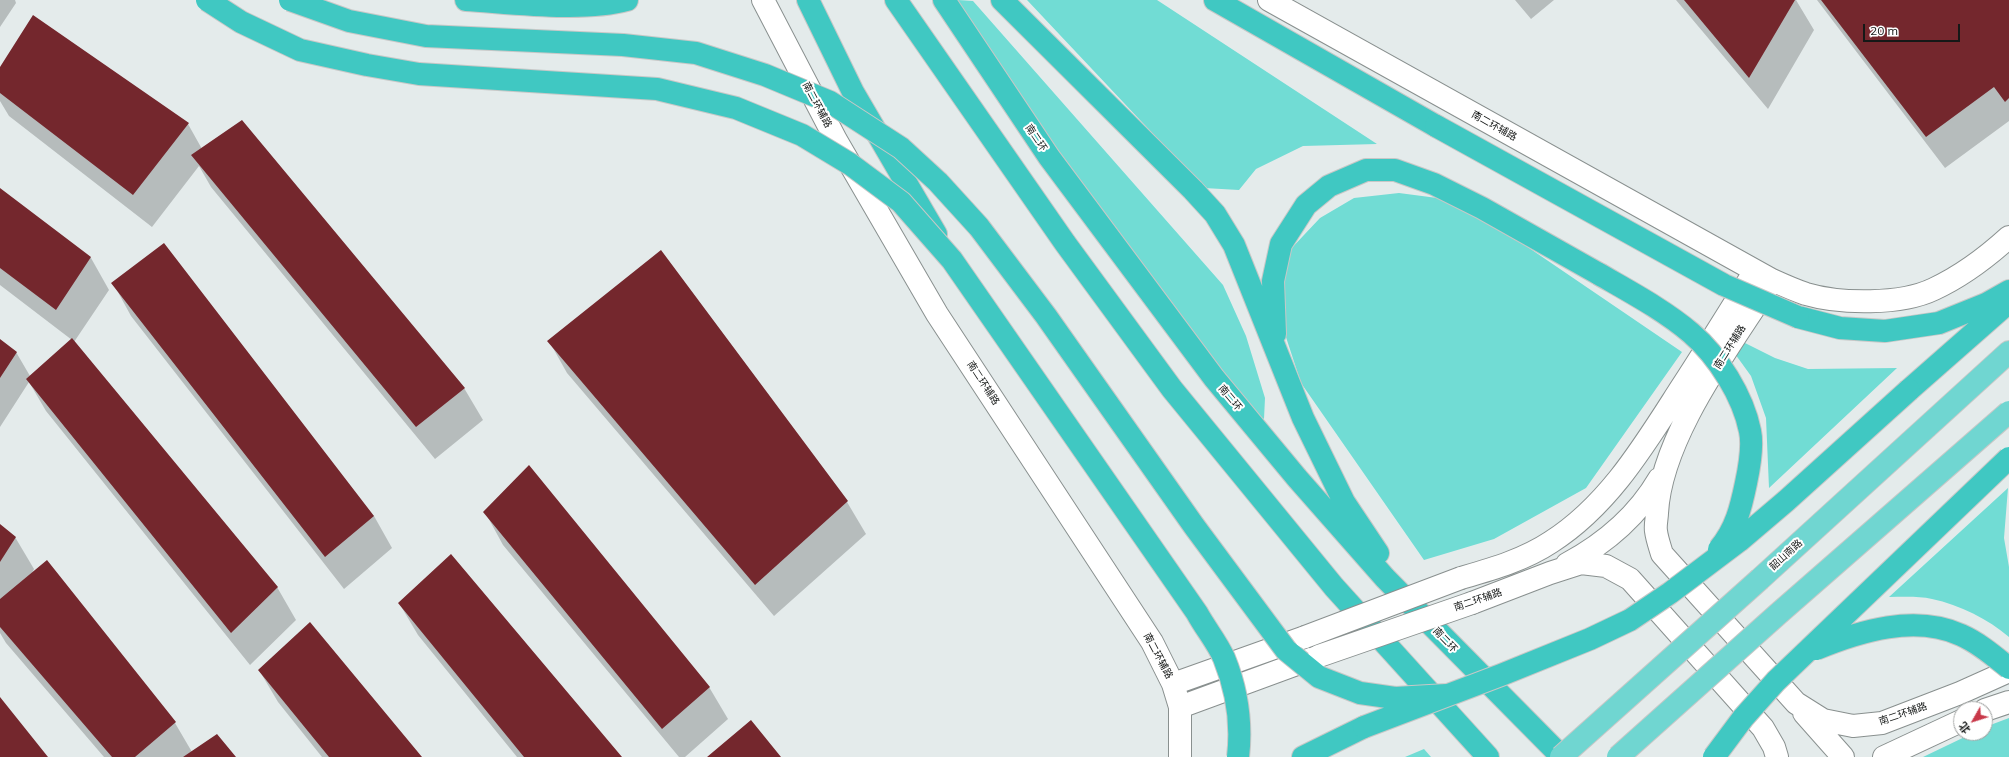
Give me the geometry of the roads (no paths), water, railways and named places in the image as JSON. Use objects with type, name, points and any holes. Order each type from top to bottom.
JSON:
[{"type":"highway","points":[[207,0],[240,22],[300,50],[367,65],[419,74],[657,88],[736,108],[802,135],[850,164],[901,202],[952,260]]},
{"type":"highway","points":[[290,0],[349,21],[426,36],[623,45],[696,53],[765,75],[830,102],[901,148],[938,182],[980,227],[1046,316],[1194,526],[1286,650],[1319,677],[1360,693],[1395,698],[1447,695]]},
{"type":"highway","points":[[466,0],[570,5],[613,4],[628,0]]},
{"type":"highway","points":[[808,0],[853,92],[952,260],[1171,576],[1223,657],[1236,697],[1240,736],[1238,757]]},
{"type":"highway","points":[[896,0],[1065,243],[1172,389],[1334,587],[1488,757]]},
{"type":"highway","name":"南二环","points":[[944,0],[1049,157],[1214,378],[1297,478],[1385,578],[1455,651],[1561,757]]},
{"type":"highway","points":[[1002,0],[1193,190],[1215,214],[1234,245],[1303,418],[1344,502],[1388,569],[1455,651]]},
{"type":"highway","points":[[1216,0],[1436,126],[1724,285],[1798,317],[1840,328],[1886,331],[1939,323],[1986,304],[2009,291]]},
{"type":"highway","points":[[1276,348],[1274,281],[1281,244],[1306,205],[1329,186],[1366,170],[1395,170],[1434,184],[1482,208],[1650,304],[1691,333],[1716,358],[1738,396],[1750,432],[1749,470],[1740,514],[1722,546],[1699,572]]},
{"type":"highway","points":[[1303,757],[1364,727],[1590,639],[1630,620],[1699,572],[1786,501],[2009,302]]},
{"type":"highway","points":[[1714,757],[1743,718],[1803,654],[2009,458]]},
{"type":"highway","points":[[1803,654],[1843,638],[1877,629],[1903,626],[1921,626],[1944,629],[1962,635],[1989,651],[2009,670]]},
{"type":"main road","name":"韶山南路","points":[[1561,757],[2009,352]]},
{"type":"main road","points":[[1618,757],[1778,614],[2009,412]]},
{"type":"street","name":"南二环辅路","points":[[763,0],[836,140],[938,314],[1152,642],[1173,684],[1180,707],[1581,563],[1606,566],[1630,579],[1763,728],[1774,747],[1777,757]]},
{"type":"street","name":"南二环辅路","points":[[1269,0],[1764,276],[1687,418],[1668,462],[1658,498],[1656,530],[1662,554],[1796,703],[1823,720],[1853,726],[1882,723],[1960,693],[2009,670]]},
{"type":"street","points":[[1173,684],[1305,637],[1461,578],[1508,564],[1550,543],[1579,522],[1608,492],[1652,435],[1764,276],[1806,294],[1857,302],[1901,298],[1934,289],[1990,255],[2009,237]]},
{"type":"street","points":[[1550,573],[1599,544],[1629,517],[1652,490],[1668,462]]},
{"type":"street","points":[[1608,492],[1662,554]]},
{"type":"street","points":[[1579,522],[1630,579]]},
{"type":"street","points":[[1993,707],[2009,702]]},
{"type":"street","points":[[1796,703],[1835,754],[1857,735],[1882,723]]},
{"type":"street","points":[[1180,707],[1180,757]]},
{"type":"street","points":[[1884,757],[1953,725]]},
{"type":"street","points":[[1763,728],[1787,757]]}]
